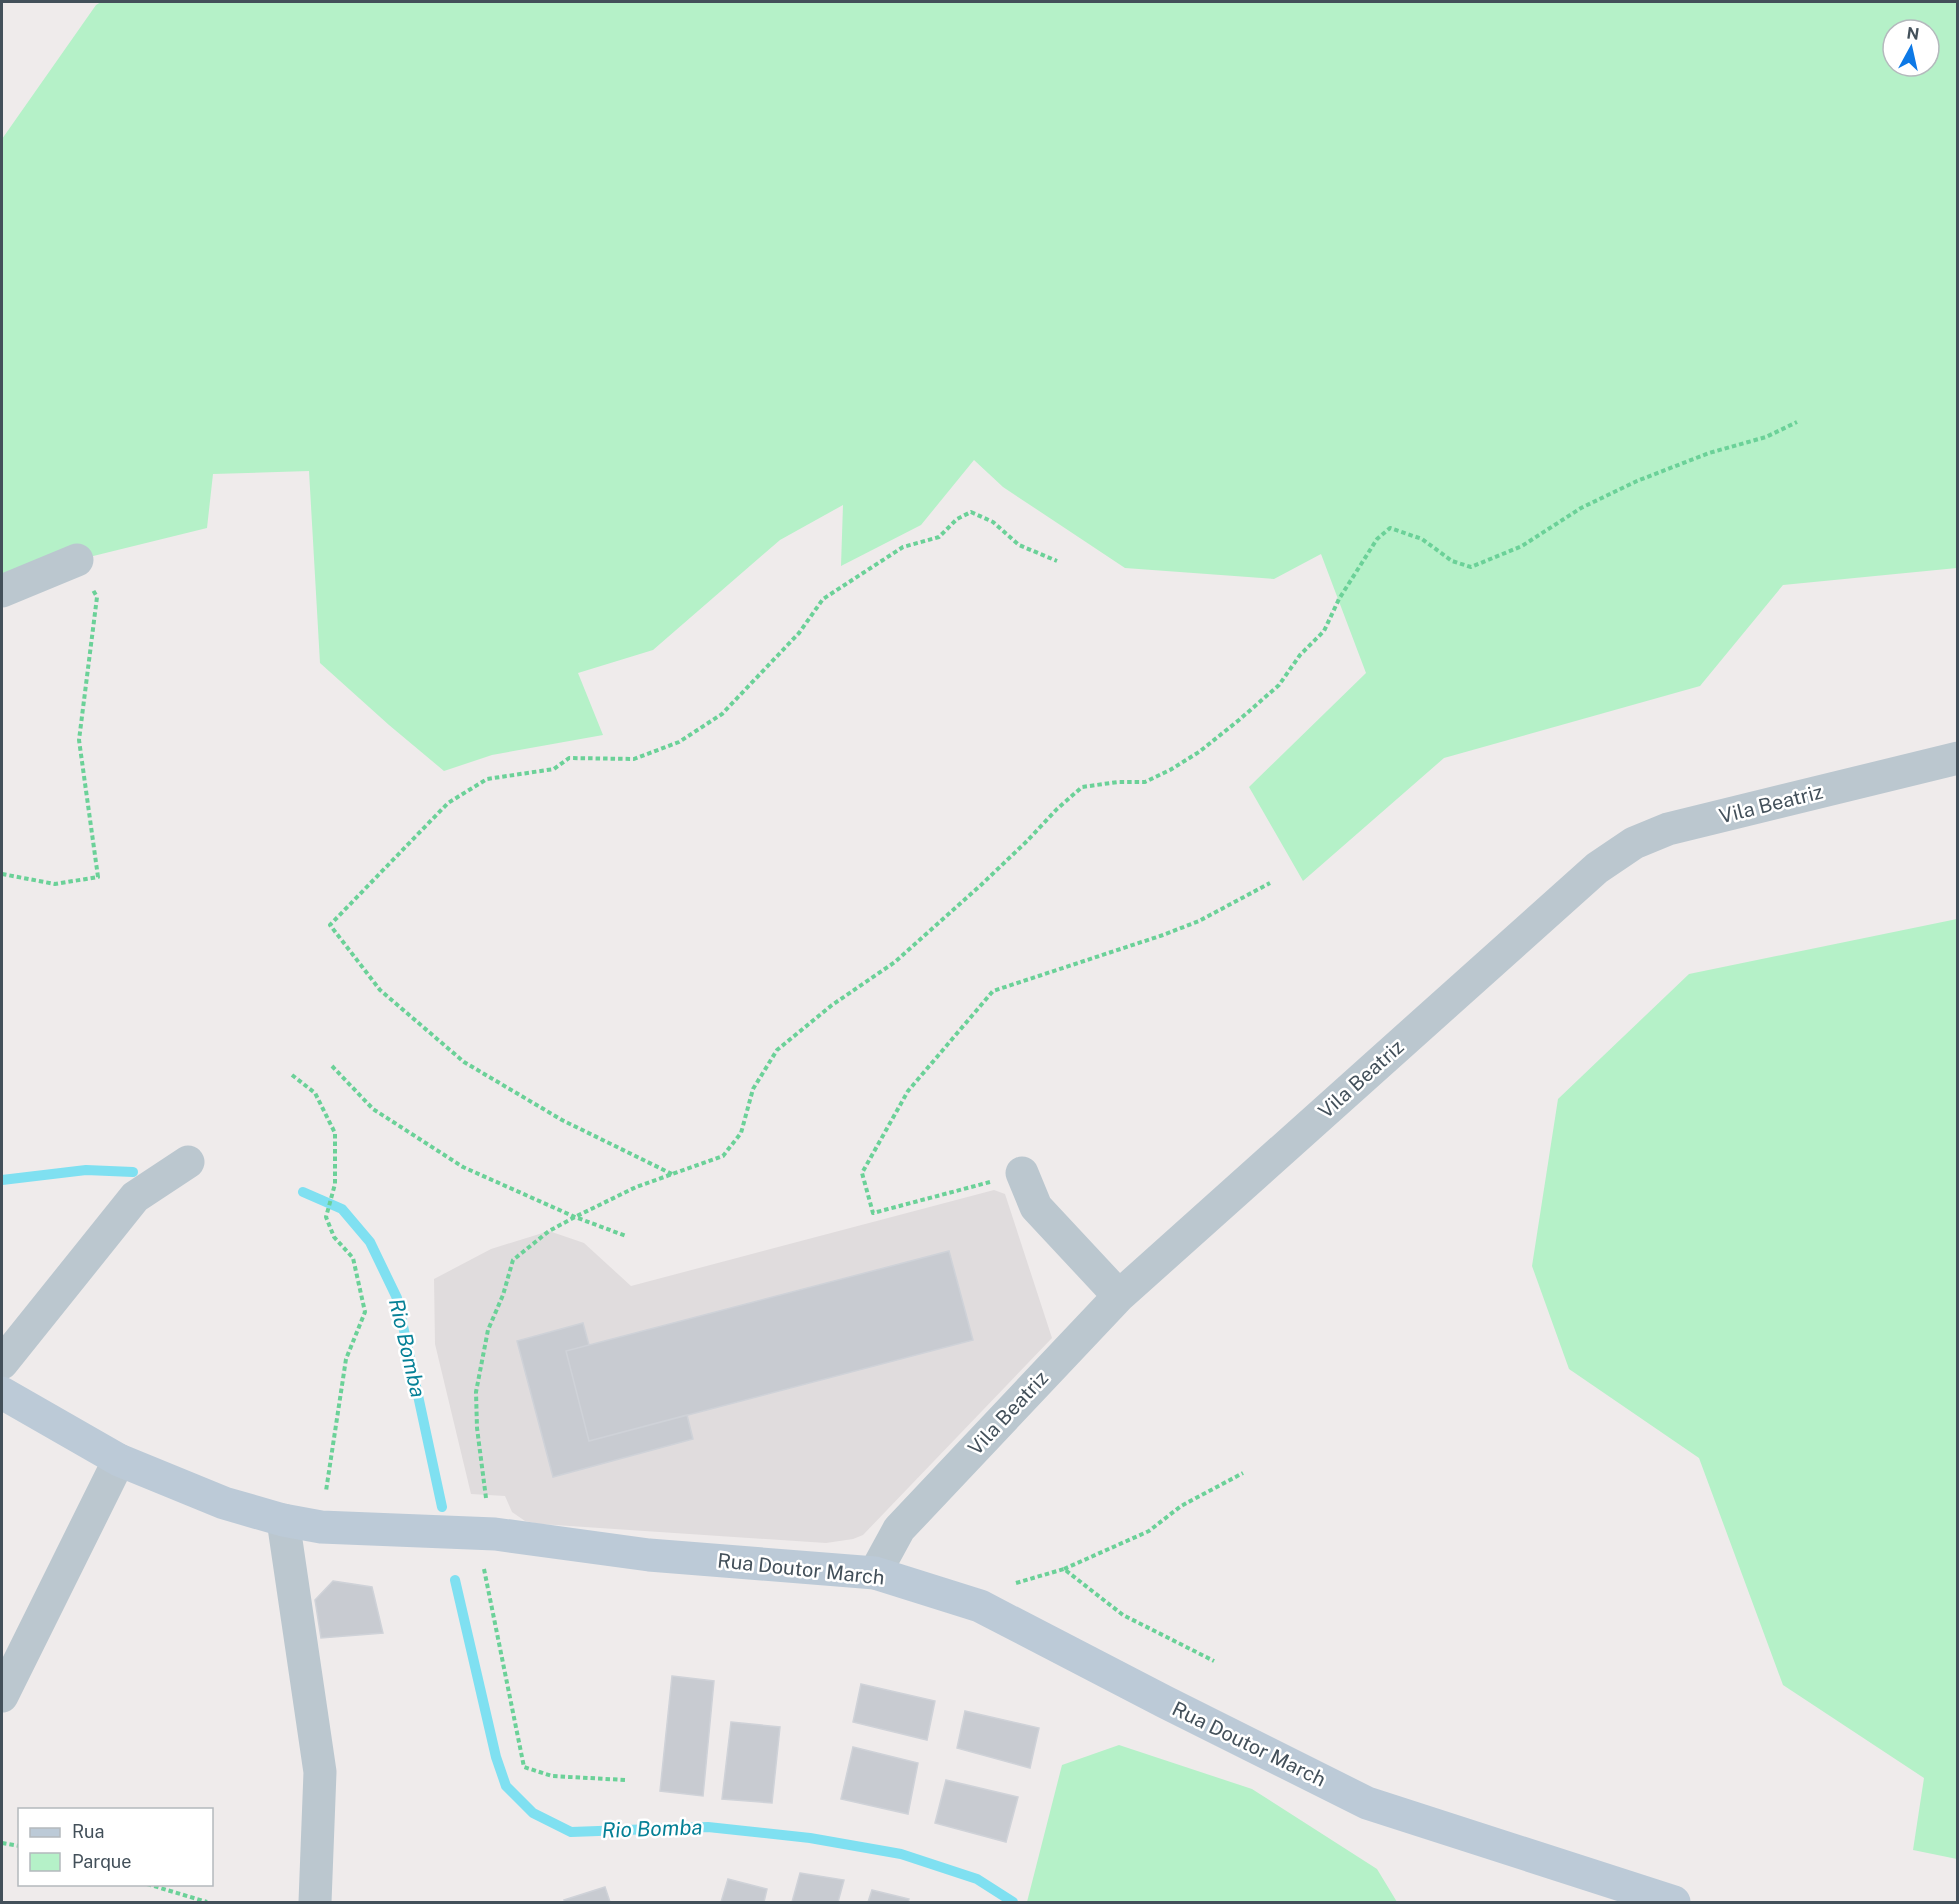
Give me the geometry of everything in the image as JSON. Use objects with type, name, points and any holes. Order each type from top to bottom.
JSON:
[{"type":"main road","name":"Rua Doutor March","points":[[2,1393],[119,1460],[224,1503],[283,1520],[321,1527],[486,1533],[649,1555],[875,1573],[980,1606],[1367,1803],[1674,1902]]},
{"type":"street","points":[[2,591],[77,560]]},
{"type":"street","name":"Vila Beatriz","points":[[875,1573],[899,1528],[1119,1296],[1597,868],[1634,843],[1668,829],[1958,758]]},
{"type":"street","points":[[2,1363],[135,1197],[188,1162]]},
{"type":"street","points":[[1022,1173],[1036,1207],[1119,1296]]},
{"type":"street","points":[[2,1696],[119,1460]]},
{"type":"street","points":[[283,1520],[320,1772],[315,1902]]},
{"type":"path","points":[[625,1780],[552,1776],[524,1767],[486,1533],[476,1392],[488,1330],[503,1294],[513,1260],[549,1231],[574,1217],[636,1187],[723,1156],[741,1134],[753,1089],[777,1050],[832,1005],[895,962],[981,885],[1082,787],[1118,782],[1145,782],[1170,770],[1199,752],[1279,685],[1300,655],[1324,631],[1339,599],[1377,539],[1390,528],[1422,539],[1452,561],[1471,567],[1522,546],[1581,508],[1637,481],[1709,453],[1766,436],[1797,422]]},
{"type":"path","points":[[673,1174],[562,1120],[464,1062],[380,990],[330,925],[392,864],[448,803],[486,779],[554,769],[569,758],[634,759],[680,742],[722,714],[799,633],[823,599],[903,547],[939,537],[957,519],[971,512],[993,522],[1019,545],[1057,561]]},
{"type":"path","points":[[2,874],[55,884],[98,877],[79,740],[97,597],[77,560]]},
{"type":"path","points":[[1022,1173],[873,1213],[862,1173],[908,1091],[993,991],[1172,932],[1199,921],[1270,883]]},
{"type":"path","points":[[332,1066],[373,1109],[463,1167],[574,1217],[626,1236]]},
{"type":"path","points":[[292,1075],[315,1094],[335,1132],[335,1184],[326,1217],[334,1237],[353,1258],[365,1312],[346,1359],[321,1527]]},
{"type":"path","points":[[980,1606],[1008,1586],[1064,1569],[1149,1531],[1181,1506],[1243,1473]]},
{"type":"path","points":[[1064,1569],[1123,1615],[1214,1661]]},
{"type":"path","points":[[2,1843],[18,1846]]},
{"type":"path","points":[[154,1886],[207,1902]]},
{"type":"shaded area","points":[[994,1190],[1005,1194],[1052,1338],[863,1535],[826,1543],[540,1524],[525,1521],[512,1512],[505,1496],[471,1494],[435,1344],[434,1279],[491,1249],[549,1231],[584,1243],[631,1286]]},
{"type":"green space","points":[[101,2],[1957,2],[1957,568],[1783,585],[1700,686],[1444,758],[1303,881],[1249,787],[1366,673],[1321,554],[1274,579],[1125,568],[1003,487],[974,460],[921,525],[841,566],[843,505],[780,540],[653,650],[578,673],[603,735],[492,755],[444,771],[320,663],[309,471],[213,474],[207,528],[77,560],[2,591],[2,139],[96,5]]},
{"type":"green space","points":[[1957,919],[1957,1859],[1913,1850],[1924,1778],[1783,1685],[1699,1458],[1569,1369],[1532,1266],[1558,1099],[1689,974]]},
{"type":"green space","points":[[1119,1745],[1252,1789],[1377,1869],[1397,1902],[1027,1902],[1062,1765]]},
{"type":"building","points":[[949,1251],[973,1340],[589,1441],[566,1351]]},
{"type":"building","points":[[583,1323],[589,1345],[566,1351],[589,1441],[687,1415],[693,1439],[553,1477],[517,1341]]},
{"type":"building","points":[[333,1581],[372,1587],[383,1633],[321,1638],[315,1600]]},
{"type":"building","points":[[672,1676],[714,1681],[703,1796],[660,1791]]},
{"type":"building","points":[[861,1684],[935,1701],[927,1740],[853,1722]]},
{"type":"building","points":[[965,1711],[1039,1728],[1030,1768],[957,1748]]},
{"type":"building","points":[[731,1722],[780,1727],[772,1803],[722,1799]]},
{"type":"building","points":[[853,1747],[918,1763],[908,1814],[841,1799]]},
{"type":"building","points":[[946,1780],[1018,1797],[1006,1842],[935,1823]]},
{"type":"building","points":[[800,1873],[844,1880],[838,1902],[792,1902]]},
{"type":"building","points":[[728,1879],[767,1889],[764,1902],[721,1902]]},
{"type":"building","points":[[605,1887],[610,1902],[565,1902],[564,1900]]},
{"type":"building","points":[[872,1890],[909,1899],[908,1902],[868,1902]]},
{"type":"waterway","name":"Rio Bomba","points":[[2,1180],[86,1170],[133,1172]]},
{"type":"waterway","name":"Rio Bomba","points":[[303,1192],[342,1209],[370,1242],[397,1298],[442,1507]]},
{"type":"waterway","name":"Rio Bomba","points":[[455,1580],[496,1757],[506,1786],[533,1813],[571,1832],[708,1827],[810,1838],[901,1854],[977,1879],[1013,1902]]}]
